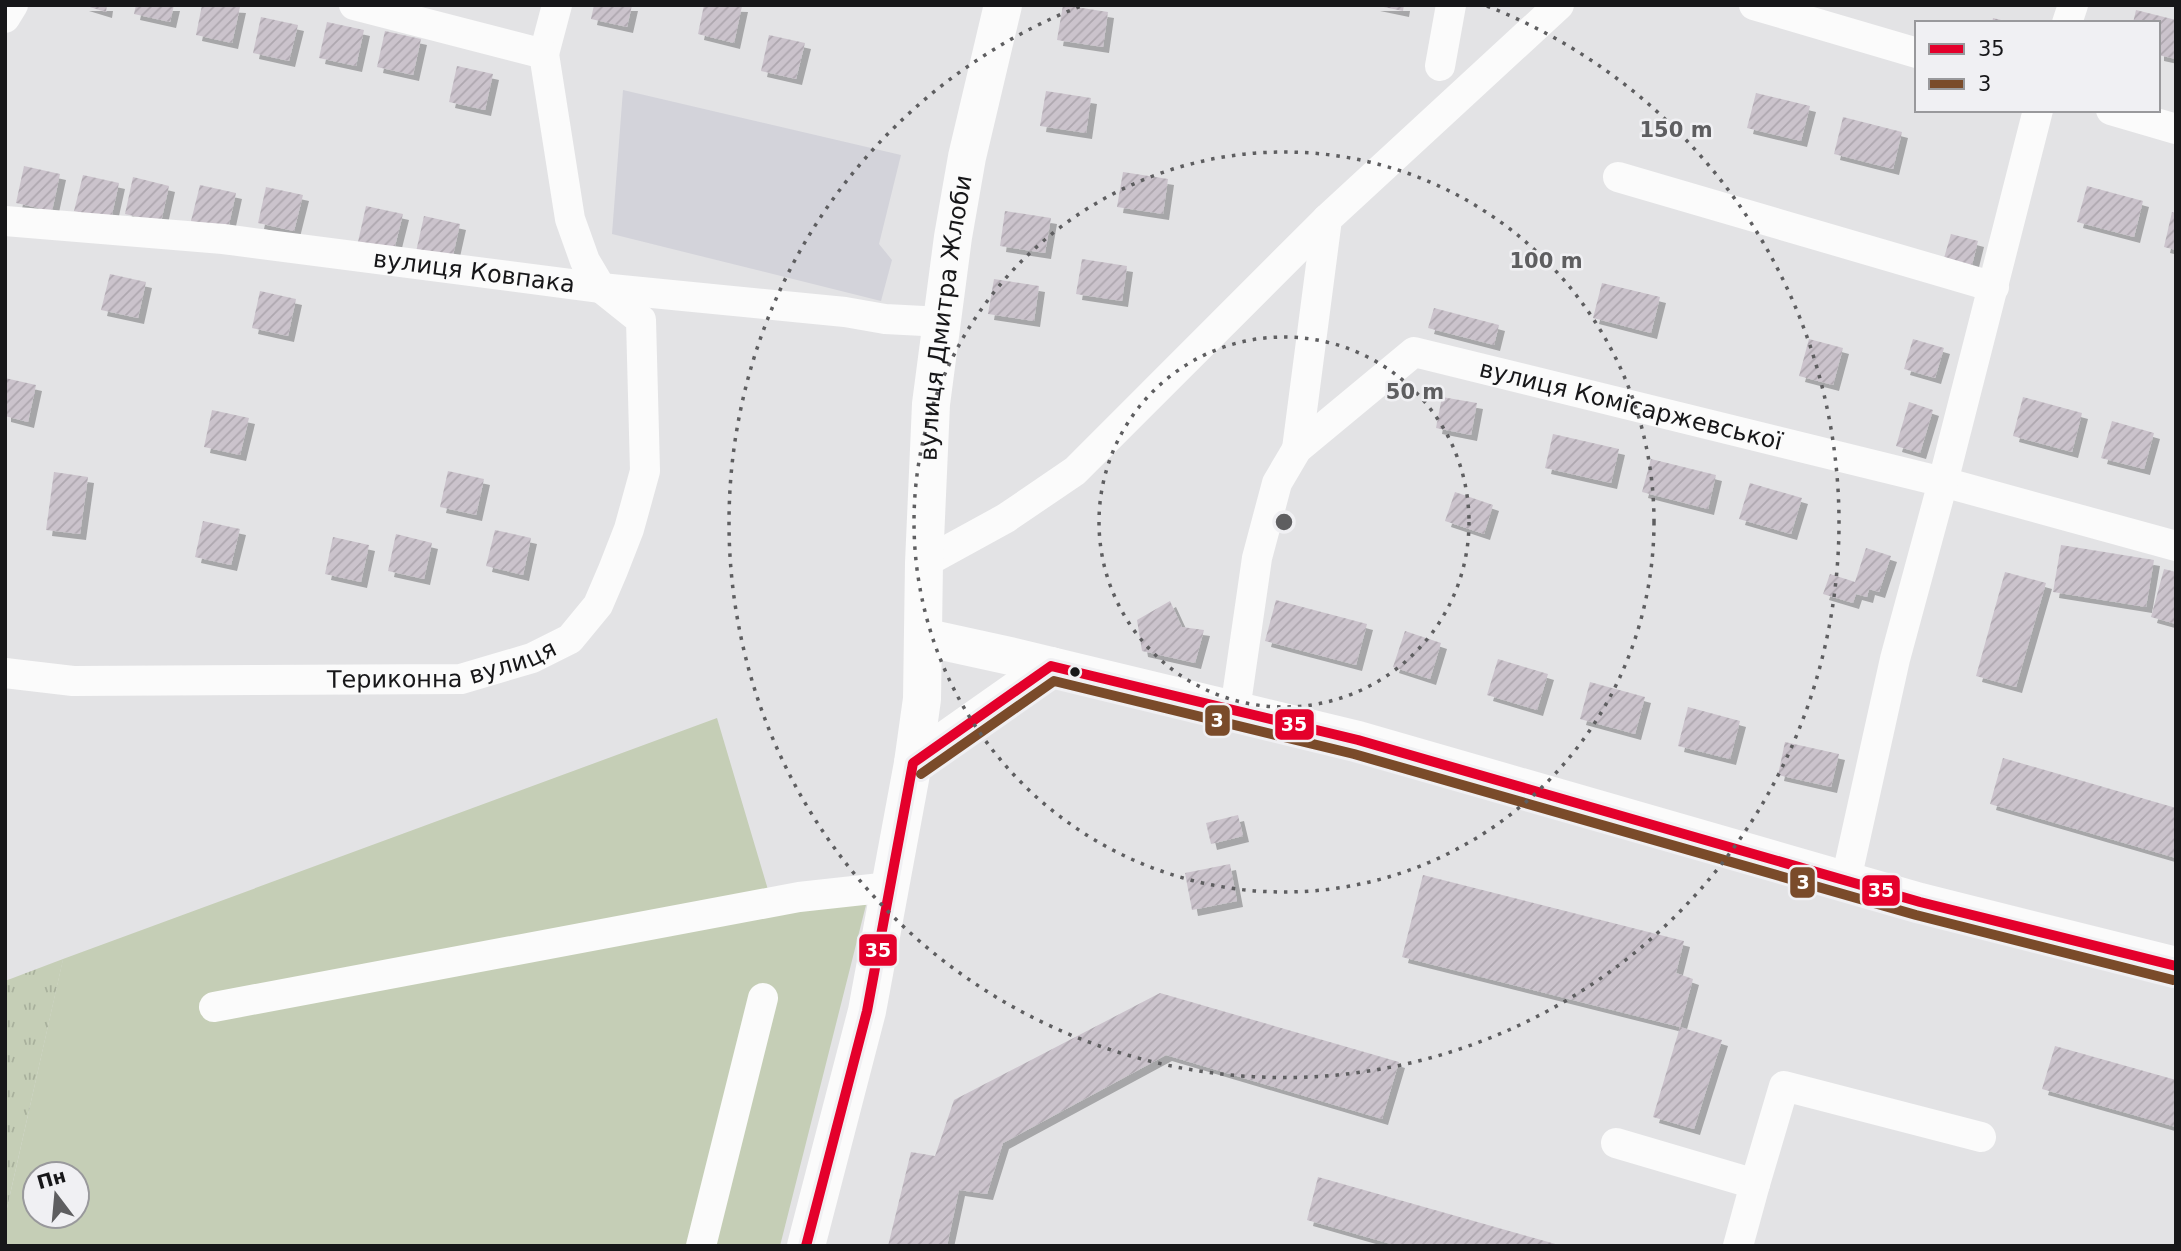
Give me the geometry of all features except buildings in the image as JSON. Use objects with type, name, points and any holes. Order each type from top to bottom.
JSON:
[{"type":"street","points":[[5,18],[13,5]]},
{"type":"street","points":[[354,5],[544,54]]},
{"type":"street","points":[[557,5],[544,54],[570,219],[585,261],[601,288]]},
{"type":"street","name":"вулиця Дмитра Жлоби","points":[[806,1246],[867,1012],[913,763],[922,699],[924,563],[931,404],[953,237],[967,157],[1003,5]]},
{"type":"street","points":[[1440,66],[1451,5]]},
{"type":"street","points":[[924,563],[1006,518],[1075,471],[1327,219],[1559,5]]},
{"type":"street","points":[[1754,5],[1915,52]]},
{"type":"street","points":[[1846,880],[1895,659],[2038,112]]},
{"type":"street","points":[[2118,112],[2176,129]]},
{"type":"street","points":[[1618,177],[1994,287]]},
{"type":"street","points":[[1297,449],[1327,219]]},
{"type":"street","name":"вулиця Ковпака","points":[[5,221],[223,239],[601,288],[845,312],[885,319],[943,322]]},
{"type":"street","name":"Териконна вулиця","points":[[5,673],[73,681],[461,679],[532,657],[570,639],[598,605],[614,570],[645,471],[641,320],[601,288]]},
{"type":"street","name":"вулиця Комісаржевської","points":[[1234,709],[1257,558],[1277,483],[1297,449],[1413,352],[1943,482],[2176,546]]},
{"type":"street","points":[[923,638],[1371,743],[1920,902],[2176,965]]},
{"type":"street","points":[[913,763],[1051,666]]},
{"type":"street","points":[[214,1007],[799,897],[890,887]]},
{"type":"street","points":[[701,1246],[763,998]]},
{"type":"street","points":[[1738,1246],[1784,1086],[1981,1138]]},
{"type":"street","points":[[1616,1143],[1755,1184]]},
{"type":"shaded area","points":[[623,90],[901,155],[879,244],[892,260],[881,301],[612,234]]},
{"type":"green space","points":[[717,718],[774,910],[826,900],[866,905],[780,1246],[5,1246],[5,1217],[63,959]]},
{"type":"green space","points":[[63,960],[5,1217],[5,981]]},
{"type":"transit line","name":"35","points":[[806,1246],[867,1011],[913,763],[1051,666],[1358,740],[1920,902],[2176,966]]},
{"type":"transit line","name":"3","points":[[921,774],[1054,681],[1354,754],[1916,915],[2173,980]]}]
